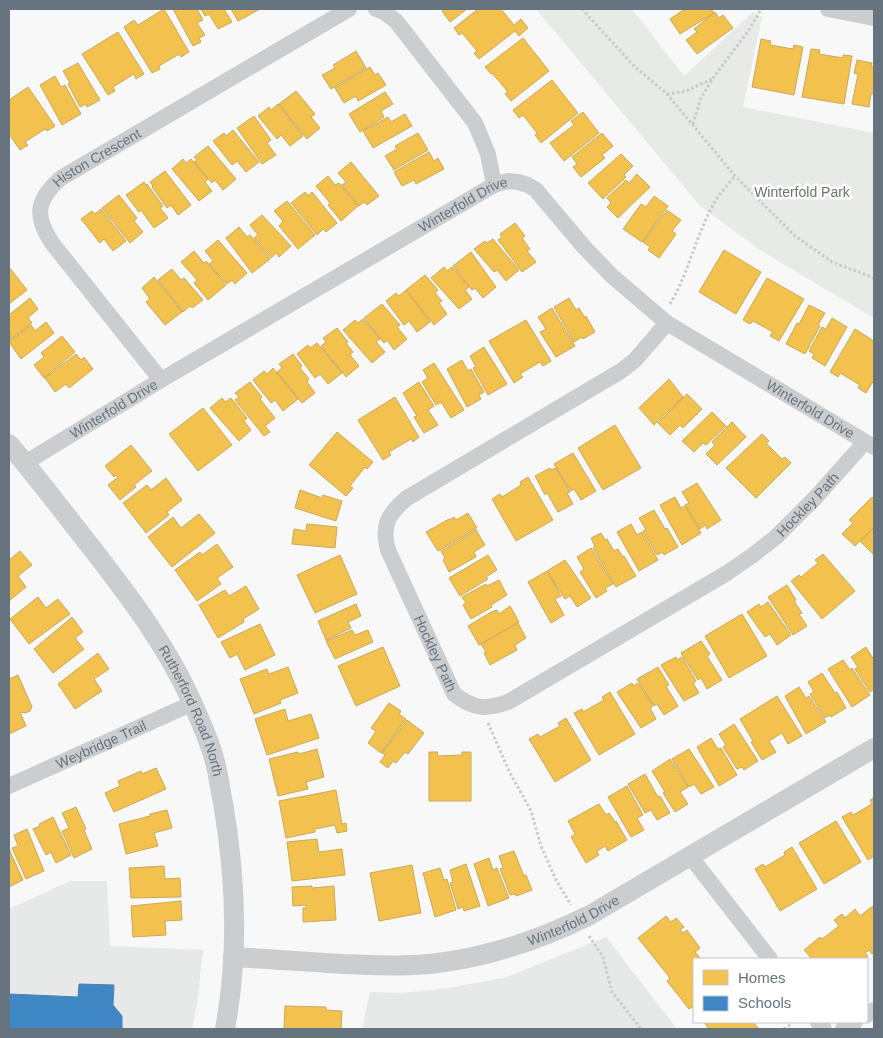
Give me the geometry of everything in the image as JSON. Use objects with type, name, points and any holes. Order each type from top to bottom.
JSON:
[{"type":"street","name":"Histon Crescent","points":[[161,380],[47,236],[42,228],[40,213],[44,197],[61,178],[349,9]]},
{"type":"street","points":[[376,9],[384,12],[396,21],[475,123],[488,154],[494,185]]},
{"type":"street","points":[[828,9],[874,18]]},
{"type":"street","name":"Winterfold Drive","points":[[25,463],[161,380],[494,185],[508,181],[528,185],[536,190],[612,276],[667,315],[684,334],[870,445]]},
{"type":"street","name":"Hockley Path","points":[[667,315],[635,360],[622,371],[407,498],[394,509],[386,524],[388,550],[454,694],[461,700],[482,708],[494,707],[508,702],[727,573],[776,537],[870,445]]},
{"type":"street","name":"Rutherford Road North","points":[[9,444],[144,619],[164,650],[193,703],[215,761],[226,819],[235,904],[234,957],[231,994],[225,1029]]},
{"type":"street","name":"Weybridge Trail","points":[[9,786],[193,703]]},
{"type":"street","name":"Winterfold Drive","points":[[234,957],[387,966],[438,963],[476,956],[525,943],[579,920],[874,748]]},
{"type":"street","points":[[690,856],[769,958]]},
{"type":"street","points":[[843,1029],[854,1023]]},
{"type":"path","points":[[582,9],[634,65],[667,94],[734,176],[794,235],[832,262],[874,278]]},
{"type":"path","points":[[693,124],[701,98],[713,78],[749,30],[761,9]]},
{"type":"path","points":[[667,94],[686,91],[713,78]]},
{"type":"path","points":[[667,315],[712,206],[734,176]]},
{"type":"path","points":[[488,722],[509,771],[530,811],[541,846],[556,880],[572,908]]},
{"type":"path","points":[[587,933],[603,957],[612,992],[641,1029]]},
{"type":"path","points":[[784,1029],[791,1024]]},
{"type":"shaded area","points":[[70,881],[107,881],[110,946],[203,950],[197,1004],[192,1029],[9,1029],[9,909]]},
{"type":"shaded area","points":[[606,937],[677,1029],[362,1029],[370,992],[401,993],[449,988],[507,977]]},
{"type":"green space","name":"Winterfold Park","points":[[536,9],[632,9],[684,76],[753,12],[762,17],[743,107],[874,133],[874,318],[763,252],[700,206]]},
{"type":"building: Homes","points":[[164,9],[189,52],[181,57],[179,54],[159,66],[160,69],[152,73],[124,27],[134,20],[138,25]]},
{"type":"building: Homes","points":[[173,9],[197,9],[203,20],[197,23],[205,35],[199,38],[201,42],[193,46]]},
{"type":"building: Homes","points":[[201,9],[224,9],[232,22],[218,29],[209,14],[205,16]]},
{"type":"building: Homes","points":[[231,9],[260,9],[238,21]]},
{"type":"building: Homes","points":[[445,9],[467,9],[450,22],[442,11]]},
{"type":"building: Homes","points":[[478,9],[501,9],[514,25],[521,19],[528,28],[519,36],[515,31],[479,59],[474,53],[477,51],[462,33],[459,35],[454,28]]},
{"type":"building: Homes","points":[[685,9],[711,9],[714,13],[680,34],[670,19]]},
{"type":"building: Homes","points":[[715,12],[719,18],[723,15],[733,28],[697,54],[686,40],[697,32],[694,29]]},
{"type":"building: Homes","points":[[118,32],[144,74],[136,79],[134,74],[113,87],[115,91],[108,95],[82,54]]},
{"type":"building: Homes","points":[[523,38],[549,71],[511,101],[505,94],[508,92],[485,67]]},
{"type":"building: Homes","points":[[761,39],[771,41],[770,45],[793,49],[794,45],[803,47],[794,95],[752,87]]},
{"type":"building: Homes","points":[[811,49],[820,50],[819,54],[843,58],[843,55],[852,56],[844,104],[802,97]]},
{"type":"building: Homes","points":[[356,51],[366,68],[331,89],[322,75],[335,68],[333,65]]},
{"type":"building: Homes","points":[[857,60],[872,63],[871,66],[874,67],[874,94],[871,94],[869,107],[852,104],[858,74],[854,73]]},
{"type":"building: Homes","points":[[78,63],[100,100],[87,107],[86,104],[80,107],[63,71]]},
{"type":"building: Homes","points":[[370,67],[375,75],[378,73],[386,85],[358,101],[356,96],[344,103],[335,88]]},
{"type":"building: Homes","points":[[55,76],[61,87],[65,85],[81,114],[62,125],[40,85]]},
{"type":"building: Homes","points":[[552,80],[578,113],[541,143],[535,135],[537,133],[523,115],[519,118],[513,110]]},
{"type":"building: Homes","points":[[28,87],[55,126],[47,131],[45,129],[25,142],[28,145],[20,150],[9,134],[9,100]]},
{"type":"building: Homes","points":[[296,91],[315,114],[311,117],[320,128],[307,139],[279,104]]},
{"type":"building: Homes","points":[[385,92],[393,104],[381,111],[384,117],[360,132],[349,114]]},
{"type":"building: Homes","points":[[278,104],[303,136],[290,146],[281,135],[277,139],[258,116],[269,107],[271,110]]},
{"type":"building: Homes","points":[[583,112],[599,133],[564,161],[550,143],[574,125],[571,121]]},
{"type":"building: Homes","points":[[405,114],[412,126],[373,148],[363,131],[388,117],[391,122]]},
{"type":"building: Homes","points":[[254,116],[271,140],[267,143],[276,155],[262,164],[237,128]]},
{"type":"building: Homes","points":[[233,130],[259,162],[246,172],[237,161],[232,165],[213,141],[224,133],[226,136]]},
{"type":"building: Homes","points":[[418,133],[428,150],[394,170],[385,156],[397,149],[395,146]]},
{"type":"building: Homes","points":[[602,133],[613,146],[602,155],[605,158],[581,177],[573,167],[577,164],[572,157]]},
{"type":"building: Homes","points":[[208,146],[236,179],[223,190],[215,180],[212,183],[194,162],[197,160],[194,157]]},
{"type":"building: Homes","points":[[429,152],[434,161],[438,158],[444,169],[416,184],[414,180],[402,186],[394,172]]},
{"type":"building: Homes","points":[[621,154],[633,166],[624,175],[626,177],[603,199],[588,183]]},
{"type":"building: Homes","points":[[183,159],[186,163],[191,159],[208,179],[205,182],[212,191],[199,201],[172,169]]},
{"type":"building: Homes","points":[[351,162],[379,196],[367,205],[364,202],[359,206],[342,185],[346,182],[338,173]]},
{"type":"building: Homes","points":[[165,171],[191,205],[178,215],[171,205],[167,208],[150,182]]},
{"type":"building: Homes","points":[[637,174],[650,187],[618,218],[607,207],[611,203],[607,198],[626,180],[629,183]]},
{"type":"building: Homes","points":[[328,176],[335,185],[339,183],[358,206],[341,221],[328,205],[330,203],[316,186]]},
{"type":"building: Homes","points":[[144,182],[163,206],[160,208],[168,218],[154,228],[141,210],[139,212],[126,195]]},
{"type":"building: Homes","points":[[305,192],[308,196],[312,192],[337,223],[326,232],[323,229],[317,235],[291,203]]},
{"type":"building: Homes","points":[[119,195],[137,218],[134,221],[143,232],[130,243],[102,208]]},
{"type":"building: Homes","points":[[654,196],[668,206],[642,242],[623,229],[641,204],[646,207]]},
{"type":"building: Homes","points":[[287,201],[315,235],[298,249],[279,226],[283,221],[274,211]]},
{"type":"building: Homes","points":[[101,209],[126,241],[113,251],[104,239],[100,243],[81,219],[92,211],[95,214]]},
{"type":"building: Homes","points":[[667,210],[681,220],[672,231],[676,234],[659,258],[648,250],[650,247],[643,242]]},
{"type":"building: Homes","points":[[262,215],[291,246],[279,257],[276,253],[271,258],[254,238],[258,235],[250,225]]},
{"type":"building: Homes","points":[[515,223],[525,236],[522,238],[530,249],[527,251],[536,262],[522,272],[498,240],[502,237],[500,234]]},
{"type":"building: Homes","points":[[239,227],[247,237],[250,235],[270,259],[252,273],[226,238]]},
{"type":"building: Homes","points":[[493,239],[519,270],[506,281],[497,270],[494,272],[474,249],[485,241],[487,243]]},
{"type":"building: Homes","points":[[218,240],[247,273],[235,284],[232,280],[227,284],[209,264],[213,261],[205,251]]},
{"type":"building: Homes","points":[[724,250],[761,272],[736,314],[699,292]]},
{"type":"building: Homes","points":[[194,251],[204,263],[206,261],[226,285],[208,300],[194,283],[197,280],[181,262]]},
{"type":"building: Homes","points":[[471,252],[496,287],[483,298],[475,288],[472,290],[453,266]]},
{"type":"building: Homes","points":[[9,267],[27,290],[9,304]]},
{"type":"building: Homes","points":[[444,267],[447,271],[452,267],[469,287],[465,290],[472,299],[459,309],[431,278]]},
{"type":"building: Homes","points":[[172,269],[181,280],[184,278],[203,300],[192,308],[190,306],[183,312],[158,280]]},
{"type":"building: Homes","points":[[425,275],[438,290],[435,293],[442,301],[439,303],[447,314],[434,325],[406,290]]},
{"type":"building: Homes","points":[[154,277],[182,312],[165,325],[146,302],[150,299],[142,288]]},
{"type":"building: Homes","points":[[767,278],[804,299],[779,341],[770,336],[773,332],[753,321],[750,324],[743,320]]},
{"type":"building: Homes","points":[[406,290],[430,322],[417,332],[409,321],[404,325],[386,301],[396,293],[399,296]]},
{"type":"building: Homes","points":[[30,298],[38,309],[28,318],[32,323],[10,340],[9,315]]},
{"type":"building: Homes","points":[[569,298],[576,310],[579,308],[585,318],[586,316],[595,332],[574,342],[554,307]]},
{"type":"building: Homes","points":[[382,304],[400,325],[397,327],[407,339],[394,350],[387,340],[384,343],[364,318]]},
{"type":"building: Homes","points":[[809,305],[825,313],[805,354],[786,344]]},
{"type":"building: Homes","points":[[552,308],[575,346],[556,357],[540,332],[546,329],[538,317]]},
{"type":"building: Homes","points":[[832,318],[847,327],[825,366],[812,358],[814,354],[809,351],[822,327],[826,329]]},
{"type":"building: Homes","points":[[363,319],[380,339],[376,342],[385,352],[372,363],[343,330],[355,320],[358,323]]},
{"type":"building: Homes","points":[[526,320],[551,361],[543,366],[540,362],[520,374],[523,377],[514,383],[489,341]]},
{"type":"building: Homes","points":[[46,322],[54,333],[21,359],[9,342],[31,325],[35,331]]},
{"type":"building: Homes","points":[[337,328],[348,342],[346,343],[353,352],[350,355],[359,366],[346,377],[321,346],[326,342],[323,338]]},
{"type":"building: Homes","points":[[855,329],[874,341],[874,380],[866,393],[858,388],[860,385],[840,373],[838,377],[830,372]]},
{"type":"building: Homes","points":[[62,336],[75,352],[44,378],[34,365],[44,357],[41,353]]},
{"type":"building: Homes","points":[[317,343],[342,373],[328,384],[320,374],[315,378],[297,354],[308,345],[310,348]]},
{"type":"building: Homes","points":[[484,347],[507,384],[488,395],[473,368],[476,367],[470,356]]},
{"type":"building: Homes","points":[[76,354],[81,360],[84,357],[93,369],[69,388],[66,384],[55,392],[45,378]]},
{"type":"building: Homes","points":[[293,354],[302,366],[300,368],[309,379],[307,382],[315,393],[302,403],[277,372],[282,368],[279,364]]},
{"type":"building: Homes","points":[[462,360],[468,371],[471,369],[484,392],[479,395],[481,399],[467,407],[447,369]]},
{"type":"building: Homes","points":[[434,363],[464,410],[451,418],[441,402],[436,405],[422,382],[428,378],[423,370]]},
{"type":"building: Homes","points":[[273,368],[298,399],[283,411],[275,400],[271,403],[253,380],[264,371],[267,374]]},
{"type":"building: Homes","points":[[669,379],[683,397],[654,425],[639,408]]},
{"type":"building: Homes","points":[[250,382],[275,418],[265,426],[270,432],[264,436],[235,400],[239,397],[235,393]]},
{"type":"building: Homes","points":[[419,382],[434,406],[428,410],[438,425],[424,433],[414,417],[417,416],[403,393]]},
{"type":"building: Homes","points":[[687,394],[702,409],[683,428],[680,425],[670,435],[658,423]]},
{"type":"building: Homes","points":[[395,397],[419,437],[413,442],[411,439],[389,452],[391,455],[383,460],[358,420]]},
{"type":"building: Homes","points":[[222,398],[225,402],[231,398],[247,418],[244,421],[251,430],[239,441],[210,408]]},
{"type":"building: Homes","points":[[203,408],[232,445],[198,471],[169,434]]},
{"type":"building: Homes","points":[[712,412],[726,426],[706,445],[703,443],[694,452],[682,441]]},
{"type":"building: Homes","points":[[732,422],[746,437],[717,465],[706,454],[715,445],[712,442]]},
{"type":"building: Homes","points":[[615,425],[641,468],[603,490],[578,448]]},
{"type":"building: Homes","points":[[337,432],[373,462],[367,469],[365,467],[350,486],[353,488],[346,496],[309,465]]},
{"type":"building: Homes","points":[[762,434],[769,441],[766,443],[782,459],[785,457],[791,463],[756,498],[726,468]]},
{"type":"building: Homes","points":[[131,445],[152,471],[134,485],[136,487],[120,500],[108,485],[118,477],[116,475],[114,477],[105,466]]},
{"type":"building: Homes","points":[[573,453],[596,491],[581,500],[574,489],[571,491],[554,464]]},
{"type":"building: Homes","points":[[550,468],[551,470],[556,468],[570,492],[567,493],[573,504],[558,512],[547,493],[545,495],[535,476]]},
{"type":"building: Homes","points":[[528,477],[553,520],[516,541],[492,499],[500,494],[502,497],[521,485],[520,482]]},
{"type":"building: Homes","points":[[166,478],[182,500],[167,512],[169,515],[146,533],[123,503],[147,485],[151,490]]},
{"type":"building: Homes","points":[[697,483],[721,520],[707,529],[705,525],[700,529],[685,505],[689,503],[682,492]]},
{"type":"building: Homes","points":[[300,490],[322,498],[323,495],[342,501],[336,521],[295,508]]},
{"type":"building: Homes","points":[[675,497],[681,508],[685,506],[701,533],[682,545],[660,505]]},
{"type":"building: Homes","points":[[872,497],[874,499],[874,527],[855,546],[842,534],[853,523],[849,520]]},
{"type":"building: Homes","points":[[654,510],[678,547],[664,555],[663,552],[657,555],[643,531],[646,530],[639,518]]},
{"type":"building: Homes","points":[[468,513],[477,528],[438,551],[426,532],[449,519],[454,517],[456,520]]},
{"type":"building: Homes","points":[[199,514],[215,533],[172,567],[148,537],[173,517],[181,528]]},
{"type":"building: Homes","points":[[307,524],[337,527],[335,548],[292,544],[294,529],[306,531]]},
{"type":"building: Homes","points":[[631,524],[637,535],[642,532],[658,560],[639,571],[617,532]]},
{"type":"building: Homes","points":[[874,528],[874,552],[873,554],[860,541]]},
{"type":"building: Homes","points":[[476,530],[485,545],[474,552],[476,557],[449,572],[441,551]]},
{"type":"building: Homes","points":[[601,533],[614,551],[618,549],[624,556],[636,576],[616,587],[593,548],[595,547],[591,538]]},
{"type":"building: Homes","points":[[217,544],[233,567],[217,578],[221,584],[197,601],[175,570],[200,552],[202,555]]},
{"type":"building: Homes","points":[[591,548],[613,584],[605,588],[607,591],[596,598],[580,572],[584,569],[577,557]]},
{"type":"building: Homes","points":[[20,551],[32,565],[18,576],[26,587],[9,601],[9,560]]},
{"type":"building: Homes","points":[[823,554],[855,591],[822,619],[791,581],[799,575],[801,577],[818,563],[815,560]]},
{"type":"building: Homes","points":[[340,555],[357,594],[315,613],[297,575]]},
{"type":"building: Homes","points":[[488,555],[497,570],[486,577],[488,579],[460,596],[449,578]]},
{"type":"building: Homes","points":[[565,560],[591,598],[577,607],[570,596],[565,599],[547,571]]},
{"type":"building: Homes","points":[[547,571],[561,596],[555,599],[564,615],[551,623],[528,582]]},
{"type":"building: Homes","points":[[499,580],[507,595],[491,605],[492,607],[471,619],[463,605],[466,603],[462,597],[486,584],[487,586]]},
{"type":"building: Homes","points":[[787,585],[802,613],[799,614],[807,626],[793,635],[768,597]]},
{"type":"building: Homes","points":[[246,586],[259,609],[243,619],[244,622],[218,638],[199,605],[225,590],[229,596]]},
{"type":"building: Homes","points":[[38,597],[46,608],[58,599],[70,614],[29,644],[10,619]]},
{"type":"building: Homes","points":[[768,602],[791,635],[777,645],[770,634],[765,637],[747,612],[759,604],[761,607]]},
{"type":"building: Homes","points":[[356,604],[361,616],[348,622],[351,628],[326,640],[318,621]]},
{"type":"building: Homes","points":[[510,606],[519,622],[479,645],[468,626],[491,612],[497,610],[499,614]]},
{"type":"building: Homes","points":[[742,614],[767,656],[729,678],[705,636]]},
{"type":"building: Homes","points":[[72,617],[83,632],[75,638],[84,649],[53,673],[34,649]]},
{"type":"building: Homes","points":[[518,623],[526,638],[515,645],[517,650],[490,665],[481,644]]},
{"type":"building: Homes","points":[[260,624],[275,655],[245,670],[237,654],[230,658],[221,642]]},
{"type":"building: Homes","points":[[352,630],[355,635],[368,630],[373,642],[335,659],[326,641]]},
{"type":"building: Homes","points":[[701,641],[710,654],[707,656],[722,680],[707,689],[701,678],[698,680],[681,653]]},
{"type":"building: Homes","points":[[383,647],[400,686],[356,706],[338,666]]},
{"type":"building: Homes","points":[[866,647],[874,660],[874,689],[870,692],[855,669],[858,667],[851,657]]},
{"type":"building: Homes","points":[[98,653],[109,669],[94,679],[102,691],[75,709],[58,684]]},
{"type":"building: Homes","points":[[676,657],[677,660],[682,657],[696,681],[693,683],[699,693],[684,701],[661,665]]},
{"type":"building: Homes","points":[[843,660],[850,670],[852,668],[870,695],[852,707],[828,669]]},
{"type":"building: Homes","points":[[288,667],[298,693],[280,700],[281,703],[254,714],[240,679],[267,669],[269,674]]},
{"type":"building: Homes","points":[[658,667],[669,685],[666,686],[678,706],[664,715],[657,704],[654,706],[637,679]]},
{"type":"building: Homes","points":[[822,673],[835,693],[837,692],[846,708],[831,717],[829,715],[825,718],[810,694],[814,692],[808,682]]},
{"type":"building: Homes","points":[[18,675],[32,707],[30,711],[20,712],[26,726],[9,734],[9,679]]},
{"type":"building: Homes","points":[[632,683],[633,686],[638,683],[653,706],[650,708],[656,719],[641,728],[617,692]]},
{"type":"building: Homes","points":[[799,687],[806,698],[809,696],[826,722],[806,734],[785,696]]},
{"type":"building: Homes","points":[[610,692],[635,734],[599,755],[574,713],[582,709],[583,712],[604,700],[602,697]]},
{"type":"building: Homes","points":[[777,696],[802,736],[788,744],[782,733],[769,741],[776,752],[762,760],[740,719]]},
{"type":"building: Homes","points":[[389,703],[401,711],[399,714],[406,719],[381,753],[368,743],[376,731],[371,728]]},
{"type":"building: Homes","points":[[285,709],[288,721],[311,714],[319,738],[267,755],[255,719]]},
{"type":"building: Homes","points":[[566,718],[591,760],[555,782],[529,739],[538,734],[540,737],[560,726],[558,723]]},
{"type":"building: Homes","points":[[407,720],[424,733],[408,754],[405,752],[396,763],[393,761],[388,768],[380,762],[385,755],[382,753]]},
{"type":"building: Homes","points":[[734,724],[758,761],[744,770],[742,767],[737,769],[723,747],[726,745],[719,734]]},
{"type":"building: Homes","points":[[711,738],[718,749],[721,748],[737,775],[719,786],[697,747]]},
{"type":"building: Homes","points":[[317,749],[324,777],[306,782],[308,789],[278,796],[269,759]]},
{"type":"building: Homes","points":[[689,749],[714,787],[701,794],[694,784],[689,787],[672,759]]},
{"type":"building: Homes","points":[[429,752],[438,752],[437,756],[462,755],[462,752],[471,752],[471,801],[429,801]]},
{"type":"building: Homes","points":[[670,759],[688,787],[680,792],[688,804],[675,812],[652,771]]},
{"type":"building: Homes","points":[[156,768],[166,789],[114,812],[105,793],[120,786],[118,781],[141,771],[142,774]]},
{"type":"building: Homes","points":[[645,774],[670,813],[657,820],[651,810],[645,813],[628,784]]},
{"type":"building: Homes","points":[[627,786],[643,815],[637,818],[644,830],[631,837],[608,797]]},
{"type":"building: Homes","points":[[336,790],[342,824],[346,823],[347,831],[337,833],[335,825],[315,829],[315,832],[286,838],[279,801]]},
{"type":"building: Homes","points":[[874,798],[874,856],[868,860],[842,817],[851,812],[853,815],[872,804],[870,800]]},
{"type":"building: Homes","points":[[599,804],[606,815],[609,813],[616,821],[627,840],[608,851],[605,846],[597,851],[599,855],[586,863],[571,837],[575,834],[568,821]]},
{"type":"building: Homes","points":[[76,807],[86,829],[84,830],[92,849],[74,858],[62,831],[69,828],[62,813]]},
{"type":"building: Homes","points":[[167,810],[172,828],[154,833],[158,846],[126,854],[119,824]]},
{"type":"building: Homes","points":[[53,817],[71,855],[56,863],[51,852],[46,855],[33,829]]},
{"type":"building: Homes","points":[[836,821],[861,862],[824,884],[799,843]]},
{"type":"building: Homes","points":[[27,829],[44,871],[26,879],[12,848],[18,846],[14,835]]},
{"type":"building: Homes","points":[[317,839],[319,852],[342,849],[345,875],[292,881],[287,842]]},
{"type":"building: Homes","points":[[792,847],[817,889],[780,911],[755,869],[763,864],[765,867],[785,855],[784,852]]},
{"type":"building: Homes","points":[[9,849],[23,880],[9,887]]},
{"type":"building: Homes","points":[[514,851],[532,890],[516,896],[515,894],[510,895],[500,869],[503,868],[499,856]]},
{"type":"building: Homes","points":[[489,858],[493,870],[497,868],[509,898],[488,906],[474,864]]},
{"type":"building: Homes","points":[[466,864],[480,906],[464,911],[463,907],[458,909],[450,883],[453,882],[450,870]]},
{"type":"building: Homes","points":[[412,865],[421,913],[379,921],[370,873]]},
{"type":"building: Homes","points":[[164,866],[165,879],[180,878],[181,897],[131,898],[129,868]]},
{"type":"building: Homes","points":[[440,868],[444,880],[447,879],[456,910],[435,917],[423,873]]},
{"type":"building: Homes","points":[[312,886],[312,888],[334,886],[336,920],[303,922],[303,908],[306,908],[306,905],[293,906],[292,887]]},
{"type":"building: Homes","points":[[181,901],[182,920],[165,921],[166,935],[133,937],[131,906]]},
{"type":"building: Homes","points":[[874,905],[874,952],[872,954],[869,950],[865,953],[868,956],[865,958],[811,958],[804,950],[820,937],[822,939],[839,926],[834,920],[842,914],[845,918],[855,909],[860,916]]},
{"type":"building: Homes","points":[[666,916],[671,922],[676,918],[684,927],[680,930],[683,933],[687,930],[700,948],[695,952],[700,958],[693,958],[693,1008],[692,1007],[689,1009],[667,981],[670,978],[638,938]]},
{"type":"building: Homes","points":[[285,1006],[326,1007],[326,1010],[342,1011],[341,1029],[284,1029]]},
{"type":"building: Homes","points":[[705,1023],[754,1023],[759,1029],[709,1029]]},
{"type":"building: Schools","points":[[79,984],[114,985],[113,1005],[122,1016],[122,1029],[9,1029],[9,994],[78,997]]}]
